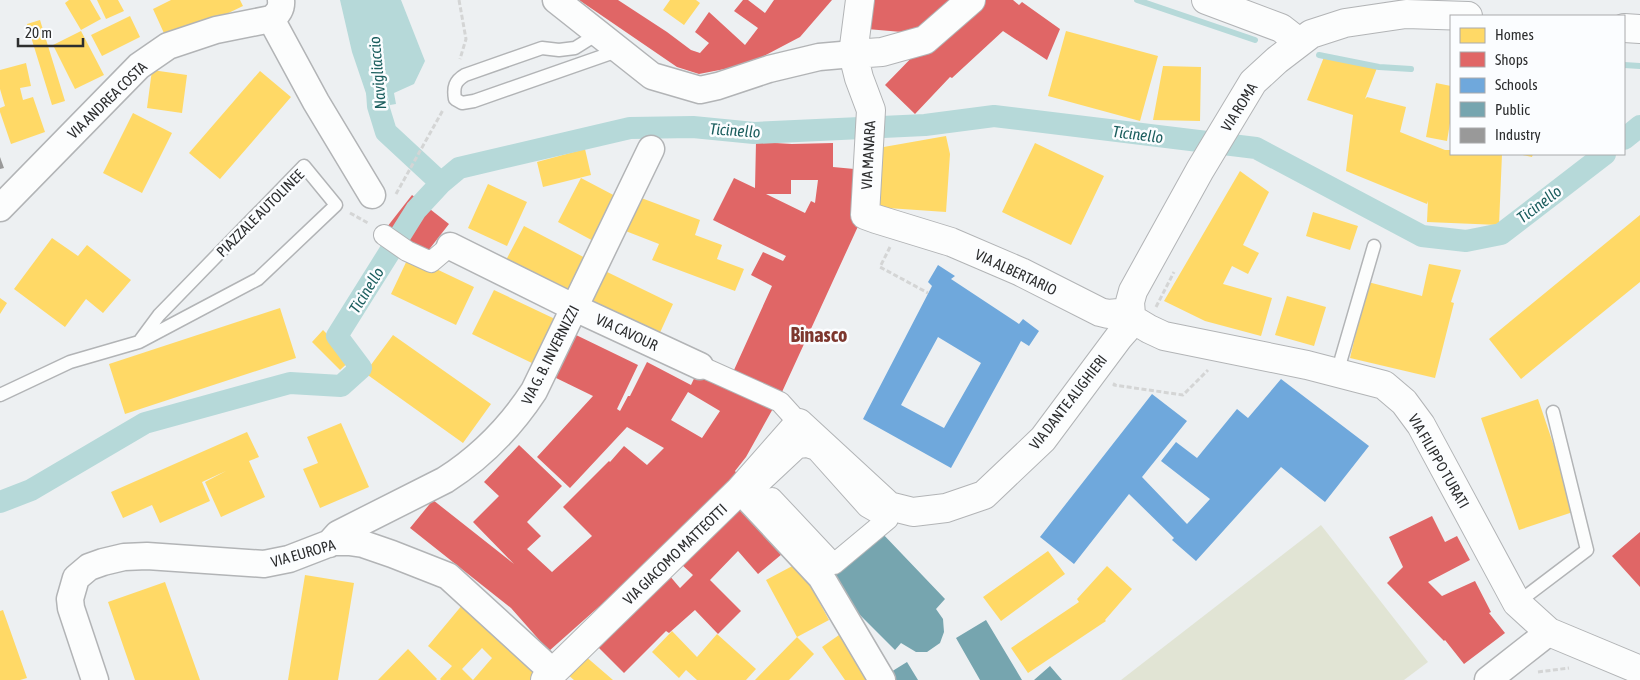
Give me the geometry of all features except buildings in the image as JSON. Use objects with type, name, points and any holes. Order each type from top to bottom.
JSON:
[{"type":"street","points":[[556,0],[652,76],[700,90],[769,69],[819,57],[882,52],[924,40],[971,0]]},
{"type":"street","name":"VIA MANARA","points":[[860,0],[853,54],[871,110],[865,215],[897,234]]},
{"type":"street","points":[[1206,0],[1256,13],[1281,28],[1298,42]]},
{"type":"street","points":[[276,10],[316,102],[383,195]]},
{"type":"street","name":"VIA ANDREA COSTA","points":[[0,208],[139,66],[168,46],[276,10]]},
{"type":"street","name":"VIA ROMA","points":[[1132,316],[1130,302],[1133,290],[1200,170],[1253,82],[1298,42],[1310,34],[1345,23],[1406,14],[1450,15]]},
{"type":"street","points":[[1625,28],[1640,29]]},
{"type":"street","name":"VIA G. B. INVERNIZZI","points":[[327,544],[338,534],[460,470],[480,455],[522,410],[534,391],[651,149]]},
{"type":"street","points":[[377,229],[407,251],[431,262],[450,246]]},
{"type":"street","name":"VIA ALBERTARIO","points":[[897,234],[951,242],[1020,272],[1100,312],[1132,316]]},
{"type":"street","name":"VIA CAVOUR","points":[[450,246],[575,308],[780,402],[799,423]]},
{"type":"street","name":"VIA FILIPPO TURATI","points":[[1132,316],[1149,330],[1164,336],[1337,372],[1384,385],[1404,402],[1421,425],[1517,603],[1549,632],[1640,670]]},
{"type":"street","name":"VIA DANTE ALIGHIERI","points":[[799,423],[889,506],[913,512],[946,508],[984,495],[1103,379],[1119,336],[1132,316]]},
{"type":"street","name":"VIA GIACOMO MATTEOTTI","points":[[553,677],[740,490],[799,423]]},
{"type":"street","points":[[807,447],[816,450],[867,507],[888,518],[834,564],[772,498],[764,505],[753,490],[798,448],[807,447]]},
{"type":"street","points":[[740,490],[821,577],[882,680]]},
{"type":"street","points":[[388,509],[382,525],[382,533],[384,543],[392,554]]},
{"type":"street","name":"VIA EUROPA","points":[[95,680],[71,608],[70,599],[76,578],[89,567],[124,557],[147,556],[264,564],[289,559],[334,542],[356,543],[392,554],[448,576],[553,677]]},
{"type":"street","points":[[1488,680],[1549,632]]},
{"type":"lane","points":[[599,33],[575,48],[560,50],[542,48],[465,75],[457,80],[453,89],[455,98],[462,103],[474,101],[620,50]]},
{"type":"lane","name":"PIAZZALE AUTOLINEE","points":[[139,342],[159,315],[304,166],[336,205]]},
{"type":"lane","points":[[0,395],[70,362],[139,342],[258,279],[336,205]]},
{"type":"lane","points":[[1337,372],[1374,246]]},
{"type":"lane","points":[[1517,603],[1587,550],[1553,412]]},
{"type":"path","points":[[457,67],[466,39],[459,0]]},
{"type":"path","points":[[383,195],[432,130],[446,104],[455,98]]},
{"type":"path","points":[[336,205],[377,229]]},
{"type":"path","points":[[897,234],[880,267],[928,293]]},
{"type":"path","points":[[1103,379],[1183,394],[1211,366]]},
{"type":"path","points":[[1103,379],[1120,378]]},
{"type":"path","points":[[1521,654],[1536,672],[1575,668]]},
{"type":"green space","points":[[1321,525],[1428,662],[1404,680],[1121,680]]},
{"type":"water","points":[[340,0],[401,0],[425,61],[414,84],[394,93],[396,104],[390,105],[387,92],[382,94],[385,104],[371,108],[352,52]]},
{"type":"waterway","points":[[1137,0],[1255,40]]},
{"type":"waterway","points":[[1319,55],[1379,67],[1411,69]]},
{"type":"waterway","points":[[1625,65],[1640,66]]},
{"type":"waterway","name":"Navigliaccio","points":[[376,77],[378,106],[386,132],[441,183]]},
{"type":"waterway","name":"Ticinello","points":[[0,502],[31,490],[145,423],[290,383],[341,386],[361,368],[337,336],[416,210],[441,183],[459,168],[630,128],[693,127],[754,133],[925,125],[994,116],[1256,148],[1422,236],[1466,241],[1501,234],[1604,155]]},
{"type":"waterway","name":"Ticinello","points":[[1625,138],[1640,126]]},
{"type":"district","name":"Binasco","points":[[819,334]]}]
